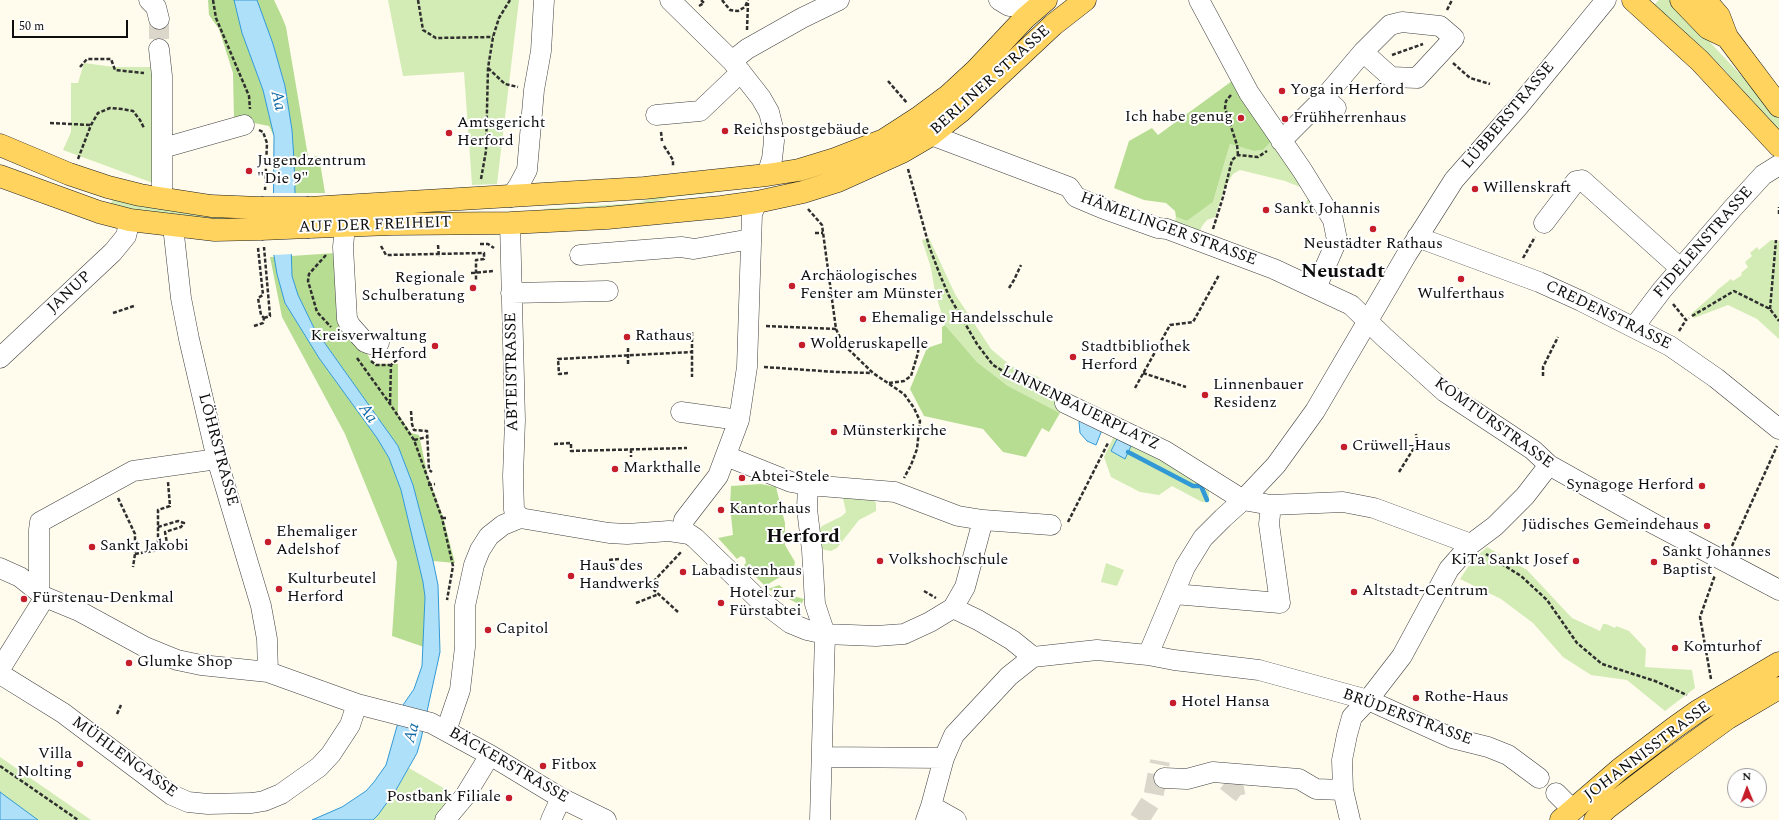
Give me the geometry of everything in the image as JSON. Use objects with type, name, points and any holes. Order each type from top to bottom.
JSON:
[{"type":"main road","name":"BERLINER STRASSE","points":[[767,175],[799,170],[835,159],[884,140],[918,118],[960,85],[1025,18],[1046,0]]},
{"type":"main road","name":"BERLINER STRASSE","points":[[757,202],[803,192],[838,181],[902,152],[931,134],[960,112],[1053,25],[1085,0]]},
{"type":"main road","points":[[1633,0],[1700,61],[1779,146]]},
{"type":"main road","points":[[1681,0],[1708,28],[1727,37]]},
{"type":"main road","points":[[1705,0],[1719,16],[1727,37],[1779,106]]},
{"type":"main road","name":"AUF DER FREIHEIT","points":[[0,146],[75,169],[108,187],[162,199],[211,206],[261,208],[309,217],[345,226],[510,223],[607,218],[757,202]]},
{"type":"main road","points":[[51,196],[54,194],[77,194],[78,186],[74,180],[75,169]]},
{"type":"main road","name":"AUF DER FREIHEIT","points":[[0,176],[51,196],[99,212],[130,220],[215,230],[259,229],[309,217],[510,197],[644,188],[767,175]]},
{"type":"main road","points":[[757,202],[767,175]]},
{"type":"main road","points":[[510,197],[510,223]]},
{"type":"main road","name":"JOHANNISSTRASSE","points":[[1566,815],[1620,769],[1698,711],[1779,663]]},
{"type":"main road","name":"JOHANNISSTRASSE","points":[[1595,820],[1607,808],[1728,718],[1779,688]]},
{"type":"street","points":[[149,0],[156,7],[158,19]]},
{"type":"street","points":[[510,197],[520,185],[527,170],[534,90],[541,51],[544,0]]},
{"type":"street","points":[[670,0],[740,61],[769,112],[773,128],[772,159],[767,175]]},
{"type":"street","points":[[656,115],[700,110],[740,61],[802,18],[839,0]]},
{"type":"street","points":[[999,0],[1009,6],[1018,6],[1030,0]]},
{"type":"street","points":[[1199,0],[1241,80],[1302,170],[1333,220],[1337,240],[1316,288]]},
{"type":"street","name":"LÜBBERSTRASSE","points":[[1148,655],[1185,567],[1203,538],[1243,500],[1276,465],[1315,411],[1417,237],[1454,180],[1606,0]]},
{"type":"street","points":[[1281,140],[1330,103],[1363,52],[1390,25],[1402,22],[1440,26],[1454,38],[1418,78],[1391,77],[1363,52]]},
{"type":"street","points":[[159,49],[162,76],[162,199]]},
{"type":"street","points":[[162,148],[244,125]]},
{"type":"street","name":"HÄMELINGER STRASSE","points":[[931,134],[1069,187],[1076,197],[1274,269],[1316,288]]},
{"type":"street","name":"FIDELENSTRASSE","points":[[1634,327],[1680,268],[1747,192],[1763,175],[1779,164]]},
{"type":"street","points":[[1544,223],[1576,181],[1582,180],[1680,268]]},
{"type":"street","points":[[757,202],[752,214],[747,368],[739,420],[718,476],[684,520],[689,535],[757,598],[790,623],[807,630],[825,634],[876,636],[904,634],[930,622],[953,608],[964,587],[983,520]]},
{"type":"street","name":"JANUP","points":[[0,358],[113,252],[126,236],[130,220]]},
{"type":"street","name":"ABTEISTRASSE","points":[[510,223],[515,420],[513,476],[514,510],[520,518]]},
{"type":"street","name":"LÖHRSTRASSE","points":[[173,226],[181,298],[188,332],[217,459],[261,606],[267,639],[268,672]]},
{"type":"street","points":[[345,226],[343,247],[346,319],[366,342],[370,344],[379,343]]},
{"type":"street","name":"CREDENSTRASSE","points":[[1417,237],[1514,272],[1581,301],[1670,346],[1716,378],[1779,430]]},
{"type":"street","points":[[580,255],[681,247],[694,249],[751,239]]},
{"type":"street","name":"KOMTURSTRASSE","points":[[1316,288],[1351,305],[1445,392],[1533,450],[1549,465],[1656,525],[1779,590]]},
{"type":"street","points":[[511,293],[608,291]]},
{"type":"street","name":"LINNENBAUERPLATZ","points":[[1065,402],[1165,451],[1243,500]]},
{"type":"street","points":[[681,412],[739,420]]},
{"type":"street","points":[[726,456],[791,482],[808,485],[895,492],[958,516],[983,520],[1051,525]]},
{"type":"street","points":[[0,669],[42,594],[39,530],[40,522],[133,471],[217,459]]},
{"type":"street","points":[[1350,820],[1343,790],[1342,760],[1352,717],[1368,700],[1402,656],[1450,569],[1471,544],[1495,526],[1512,510],[1549,465]]},
{"type":"street","points":[[808,485],[807,509],[812,550],[815,604],[825,634],[820,820]]},
{"type":"street","points":[[1243,500],[1271,505],[1343,502],[1374,508],[1471,544]]},
{"type":"street","points":[[1174,594],[1280,603],[1269,524],[1271,505]]},
{"type":"street","points":[[439,727],[460,690],[465,647],[465,606],[474,565],[480,550],[489,536],[503,525],[520,518],[609,533],[689,535]]},
{"type":"street","name":"BÄCKERSTRASSE","points":[[0,568],[20,577],[42,594],[79,611],[145,647],[178,660],[200,665],[268,672],[357,704],[395,713],[439,727],[490,755],[561,798],[606,820]]},
{"type":"street","points":[[953,608],[978,620],[1012,640],[1033,657],[1008,676],[957,731],[944,758],[929,813],[956,820]]},
{"type":"street","name":"BRÜDERSTRASSE","points":[[1033,657],[1097,650],[1148,655],[1173,666],[1259,670],[1368,700],[1452,738],[1488,747],[1508,755],[1539,778]]},
{"type":"street","name":"MÜHLENGASSE","points":[[0,674],[63,713],[172,795],[188,802],[201,804],[252,803],[264,801],[281,794],[319,767],[330,754],[350,725],[357,704]]},
{"type":"street","points":[[445,820],[465,796],[490,755]]},
{"type":"street","points":[[822,757],[944,758]]},
{"type":"street","points":[[1164,778],[1187,779],[1213,772],[1299,779],[1316,789]]},
{"type":"street","points":[[1246,784],[1343,790]]},
{"type":"street","points":[[1556,793],[1566,815]]},
{"type":"street","points":[[551,820],[561,798]]},
{"type":"path","points":[[213,0],[216,18],[249,96],[250,110],[244,125]]},
{"type":"path","points":[[418,0],[423,30],[436,38],[493,37]]},
{"type":"path","points":[[481,183],[486,151],[488,68],[493,37],[499,18],[510,0]]},
{"type":"path","points":[[701,0],[704,3]]},
{"type":"path","points":[[722,0],[730,10],[738,11],[748,2]]},
{"type":"path","points":[[740,61],[748,2]]},
{"type":"path","points":[[1440,53],[1470,78],[1490,84]]},
{"type":"path","points":[[80,67],[87,59],[111,59],[115,70],[143,72],[150,75],[162,76]]},
{"type":"path","points":[[488,68],[505,84],[534,90]]},
{"type":"path","points":[[1238,155],[1237,145],[1225,108],[1226,101],[1241,80]]},
{"type":"path","points":[[888,81],[909,107]]},
{"type":"path","points":[[75,169],[90,125],[98,112],[110,108],[122,108],[133,111],[140,120],[150,141],[162,148]]},
{"type":"path","points":[[50,123],[90,125]]},
{"type":"path","points":[[1207,244],[1225,197],[1232,160],[1238,155],[1258,157],[1281,140]]},
{"type":"path","points":[[664,146],[672,160],[673,171]]},
{"type":"path","name":"LINNENBAUERPLATZ","points":[[902,152],[911,178],[929,246],[940,275],[977,344],[993,365],[1016,379],[1065,402]]},
{"type":"path","points":[[1778,214],[1779,208]]},
{"type":"path","points":[[809,210],[822,225],[836,329],[843,344],[873,373],[904,394],[914,408],[920,421],[916,449],[911,465],[895,492]]},
{"type":"path","points":[[1514,272],[1544,223]]},
{"type":"path","points":[[259,229],[263,295]]},
{"type":"path","points":[[815,233],[823,233]]},
{"type":"path","points":[[1770,310],[1776,240]]},
{"type":"path","points":[[480,244],[488,244],[497,252]]},
{"type":"path","points":[[438,245],[438,255]]},
{"type":"path","points":[[381,246],[386,255],[484,253],[484,259],[476,260],[476,281]]},
{"type":"path","points":[[329,252],[309,274],[308,281],[317,312],[333,329]]},
{"type":"path","points":[[1009,288],[1021,265]]},
{"type":"path","points":[[471,273],[493,272],[496,270]]},
{"type":"path","points":[[1135,388],[1170,325],[1194,322],[1219,275]]},
{"type":"path","points":[[1662,290],[1686,320],[1689,318]]},
{"type":"path","points":[[1692,316],[1734,290],[1770,310],[1779,321]]},
{"type":"path","points":[[254,326],[263,323],[264,318],[261,315],[258,298],[263,295],[270,295]]},
{"type":"path","points":[[113,313],[134,306]]},
{"type":"path","points":[[773,326],[836,329]]},
{"type":"path","points":[[692,332],[692,377]]},
{"type":"path","points":[[1543,376],[1543,367],[1558,337]]},
{"type":"path","points":[[889,384],[904,381],[912,376],[918,353],[919,340]]},
{"type":"path","points":[[628,348],[628,366]]},
{"type":"path","points":[[568,373],[559,374],[558,359],[692,352]]},
{"type":"path","points":[[353,353],[414,440],[428,485],[442,518],[453,566]]},
{"type":"path","points":[[390,404],[391,365],[400,357]]},
{"type":"path","points":[[768,366],[836,372],[873,373]]},
{"type":"path","points":[[1143,373],[1186,387]]},
{"type":"path","points":[[411,411],[413,427],[418,431],[427,431],[429,470],[432,472]]},
{"type":"path","points":[[1051,525],[1064,530],[1116,427]]},
{"type":"path","points":[[1399,472],[1417,443],[1416,434]]},
{"type":"path","points":[[414,440],[427,437]]},
{"type":"path","points":[[554,444],[571,443],[571,451],[687,448]]},
{"type":"path","points":[[1711,679],[1700,617],[1722,559],[1728,553],[1779,443]]},
{"type":"path","points":[[631,449],[631,457]]},
{"type":"path","points":[[158,550],[158,510],[170,506],[167,466]]},
{"type":"path","points":[[111,482],[135,534],[135,554],[133,567]]},
{"type":"path","points":[[428,485],[435,484]]},
{"type":"path","points":[[442,518],[448,518]]},
{"type":"path","points":[[135,554],[168,549],[165,532],[181,527],[184,523],[178,521],[158,527]]},
{"type":"path","points":[[678,612],[654,590],[652,583],[689,535]]},
{"type":"path","points":[[1471,544],[1521,576],[1547,600],[1577,643],[1602,664],[1655,681],[1688,696]]},
{"type":"path","points":[[610,560],[618,559]]},
{"type":"path","points":[[636,603],[659,594]]},
{"type":"path","points":[[117,714],[121,705]]},
{"type":"path","points":[[0,766],[78,820]]},
{"type":"green space","points":[[208,0],[234,0],[242,33],[263,90],[274,136],[269,126],[234,119],[233,73],[219,29],[209,15]]},
{"type":"green space","points":[[257,0],[274,0],[286,27],[308,156],[319,156],[325,193],[295,193],[292,130],[285,86],[273,44]]},
{"type":"green space","points":[[388,0],[519,0],[497,184],[472,185],[464,72],[403,76]]},
{"type":"green space","points":[[1659,0],[1670,0],[1754,89],[1779,117],[1779,133],[1721,66],[1654,5]]},
{"type":"green space","points":[[84,63],[114,67],[152,67],[153,183],[63,150],[71,132],[71,83],[78,83]]},
{"type":"green space","points":[[1232,81],[1273,140],[1263,150],[1254,151],[1230,144],[1213,202],[1187,221],[1176,217],[1175,211],[1166,203],[1144,200],[1114,188],[1129,141],[1152,128],[1158,135]]},
{"type":"green space","points":[[1273,140],[1309,190],[1325,216],[1324,219],[1321,213],[1304,208],[1310,193],[1308,190],[1285,181],[1240,170],[1233,174],[1224,189],[1215,217],[1207,220],[1199,233],[1174,224],[1176,217],[1187,221],[1213,202],[1230,144],[1254,151],[1263,150]]},
{"type":"green space","points":[[714,188],[714,193],[669,197],[646,205],[539,212],[544,209],[638,203],[657,196]]},
{"type":"green space","points":[[113,196],[256,216],[256,221],[223,222],[110,207]]},
{"type":"green space","points":[[929,238],[955,294],[991,349],[1011,366],[1038,377],[1068,397],[1060,413],[1008,386],[977,362],[945,325],[935,292],[931,268],[922,240]]},
{"type":"green space","points":[[1771,240],[1779,241],[1779,339],[1757,319],[1728,305],[1694,318],[1691,314],[1716,291],[1731,279],[1733,281],[1742,275],[1741,273],[1748,267],[1745,262],[1752,256],[1750,253],[1757,247],[1759,250]]},
{"type":"green space","points":[[336,253],[338,324],[365,350],[373,364],[398,364],[398,414],[411,433],[419,435],[428,477],[443,517],[455,563],[433,561],[413,485],[398,446],[314,328],[298,295],[292,276],[291,256]]},
{"type":"green space","points":[[270,257],[275,257],[277,274],[285,303],[319,358],[377,438],[389,458],[394,470],[401,490],[423,582],[425,597],[424,647],[392,636],[397,562],[345,434],[282,317]]},
{"type":"green space","points":[[945,325],[977,362],[1008,386],[1060,413],[1049,432],[1042,428],[1026,457],[1003,452],[983,429],[924,416],[910,389],[927,348],[942,343],[942,327]]},
{"type":"green space","points":[[1115,434],[1209,489],[1209,502],[1202,502],[1172,486],[1159,495],[1140,492],[1111,477],[1104,457]]},
{"type":"green space","points":[[761,484],[776,487],[785,523],[785,545],[795,562],[792,576],[780,577],[765,586],[744,565],[746,563],[745,558],[741,556],[737,559],[718,538],[733,535],[730,506],[731,486]]},
{"type":"green space","points":[[843,498],[872,498],[876,503],[876,511],[859,520],[837,548],[831,551],[825,550],[821,548],[818,530],[822,526],[842,516],[846,512]]},
{"type":"green space","points":[[1487,547],[1527,570],[1572,618],[1600,631],[1603,624],[1606,624],[1615,628],[1616,626],[1629,631],[1646,649],[1645,667],[1692,670],[1695,688],[1665,711],[1627,680],[1591,675],[1563,657],[1533,623],[1501,599],[1460,579],[1472,561]]},
{"type":"green space","points":[[1106,563],[1124,570],[1117,586],[1101,582]]},
{"type":"green space","points":[[779,585],[793,596],[804,599],[801,605],[768,589]]},
{"type":"green space","points":[[0,757],[91,820],[0,820]]},
{"type":"green space","points":[[409,768],[459,797],[440,820],[373,820],[396,790]]},
{"type":"water","name":"Aa","points":[[234,0],[257,0],[273,44],[285,86],[292,130],[294,160],[295,193],[291,244],[292,276],[298,295],[314,328],[398,446],[413,485],[438,585],[440,652],[421,739],[417,753],[396,790],[373,820],[312,820],[342,807],[366,791],[386,765],[403,705],[414,689],[422,666],[425,597],[423,582],[401,490],[389,458],[377,438],[319,358],[285,303],[277,274],[273,250],[274,136],[263,90],[242,33]]},
{"type":"water","points":[[1082,416],[1102,430],[1096,445],[1087,441],[1080,433],[1079,422]]},
{"type":"water","points":[[1117,439],[1131,446],[1125,459],[1111,451]]},
{"type":"water","points":[[0,792],[38,820],[0,820]]},
{"type":"pier","points":[[271,193],[297,193],[293,254],[272,255]]},
{"type":"waterway","points":[[1128,452],[1193,486],[1201,486],[1207,500]]},
{"type":"tunnel","points":[[159,19],[159,49]]},
{"type":"tunnel","points":[[1139,820],[1153,798],[1160,761]]},
{"type":"tunnel","points":[[1228,795],[1235,786],[1246,784]]},
{"type":"place","name":"Yoga in Herford","points":[[1282,91]]},
{"type":"place","name":"Ich habe genug","points":[[1241,118]]},
{"type":"place","name":"Frühherrenhaus","points":[[1285,119]]},
{"type":"place","name":"Reichspostgebäude","points":[[725,131]]},
{"type":"place","name":"Amtsgericht Herford","points":[[449,133]]},
{"type":"place","name":"Jugendzentrum \"Die 9\"","points":[[249,171]]},
{"type":"place","name":"Willenskraft","points":[[1475,189]]},
{"type":"place","name":"Sankt Johannis","points":[[1266,210]]},
{"type":"place","name":"Neustädter Rathaus","points":[[1373,229]]},
{"type":"place","name":"Wulferthaus","points":[[1461,279]]},
{"type":"place","name":"Archäologisches Fenster am Münster","points":[[792,286]]},
{"type":"place","name":"Regionale Schulberatung","points":[[473,288]]},
{"type":"place","name":"Ehemalige Handelsschule","points":[[863,319]]},
{"type":"place","name":"Rathaus","points":[[627,337]]},
{"type":"place","name":"Wolderuskapelle","points":[[802,345]]},
{"type":"place","name":"Kreisverwaltung Herford","points":[[435,346]]},
{"type":"place","name":"Stadtbibliothek Herford","points":[[1073,357]]},
{"type":"place","name":"Linnenbauer Residenz","points":[[1205,395]]},
{"type":"place","name":"Münsterkirche","points":[[834,432]]},
{"type":"place","name":"Crüwell-Haus","points":[[1344,447]]},
{"type":"place","name":"Markthalle","points":[[615,469]]},
{"type":"place","name":"Abtei-Stele","points":[[742,478]]},
{"type":"place","name":"Synagoge Herford","points":[[1702,486]]},
{"type":"place","name":"Kantorhaus","points":[[721,510]]},
{"type":"place","name":"Jüdisches Gemeindehaus","points":[[1707,526]]},
{"type":"place","name":"Ehemaliger Adelshof","points":[[268,542]]},
{"type":"place","name":"Sankt Jakobi","points":[[92,547]]},
{"type":"place","name":"Volkshochschule","points":[[880,561]]},
{"type":"place","name":"KiTa Sankt Josef","points":[[1576,561]]},
{"type":"place","name":"Sankt Johannes Baptist","points":[[1654,562]]},
{"type":"place","name":"Labadistenhaus","points":[[683,572]]},
{"type":"place","name":"Haus des Handwerks","points":[[571,576]]},
{"type":"place","name":"Kulturbeutel Herford","points":[[279,589]]},
{"type":"place","name":"Altstadt-Centrum","points":[[1354,592]]},
{"type":"place","name":"Fürstenau-Denkmal","points":[[24,599]]},
{"type":"place","name":"Hotel zur Fürstabtei","points":[[721,603]]},
{"type":"place","name":"Capitol","points":[[488,630]]},
{"type":"place","name":"Komturhof","points":[[1675,648]]},
{"type":"place","name":"Glumke Shop","points":[[129,663]]},
{"type":"place","name":"Rothe-Haus","points":[[1416,698]]},
{"type":"place","name":"Hotel Hansa","points":[[1173,703]]},
{"type":"place","name":"Villa Nolting","points":[[80,764]]},
{"type":"place","name":"Fitbox","points":[[543,766]]},
{"type":"place","name":"Postbank Filiale","points":[[509,798]]},
{"type":"district","name":"Neustadt","points":[[1343,273]]},
{"type":"district","name":"Herford","points":[[803,538]]}]
